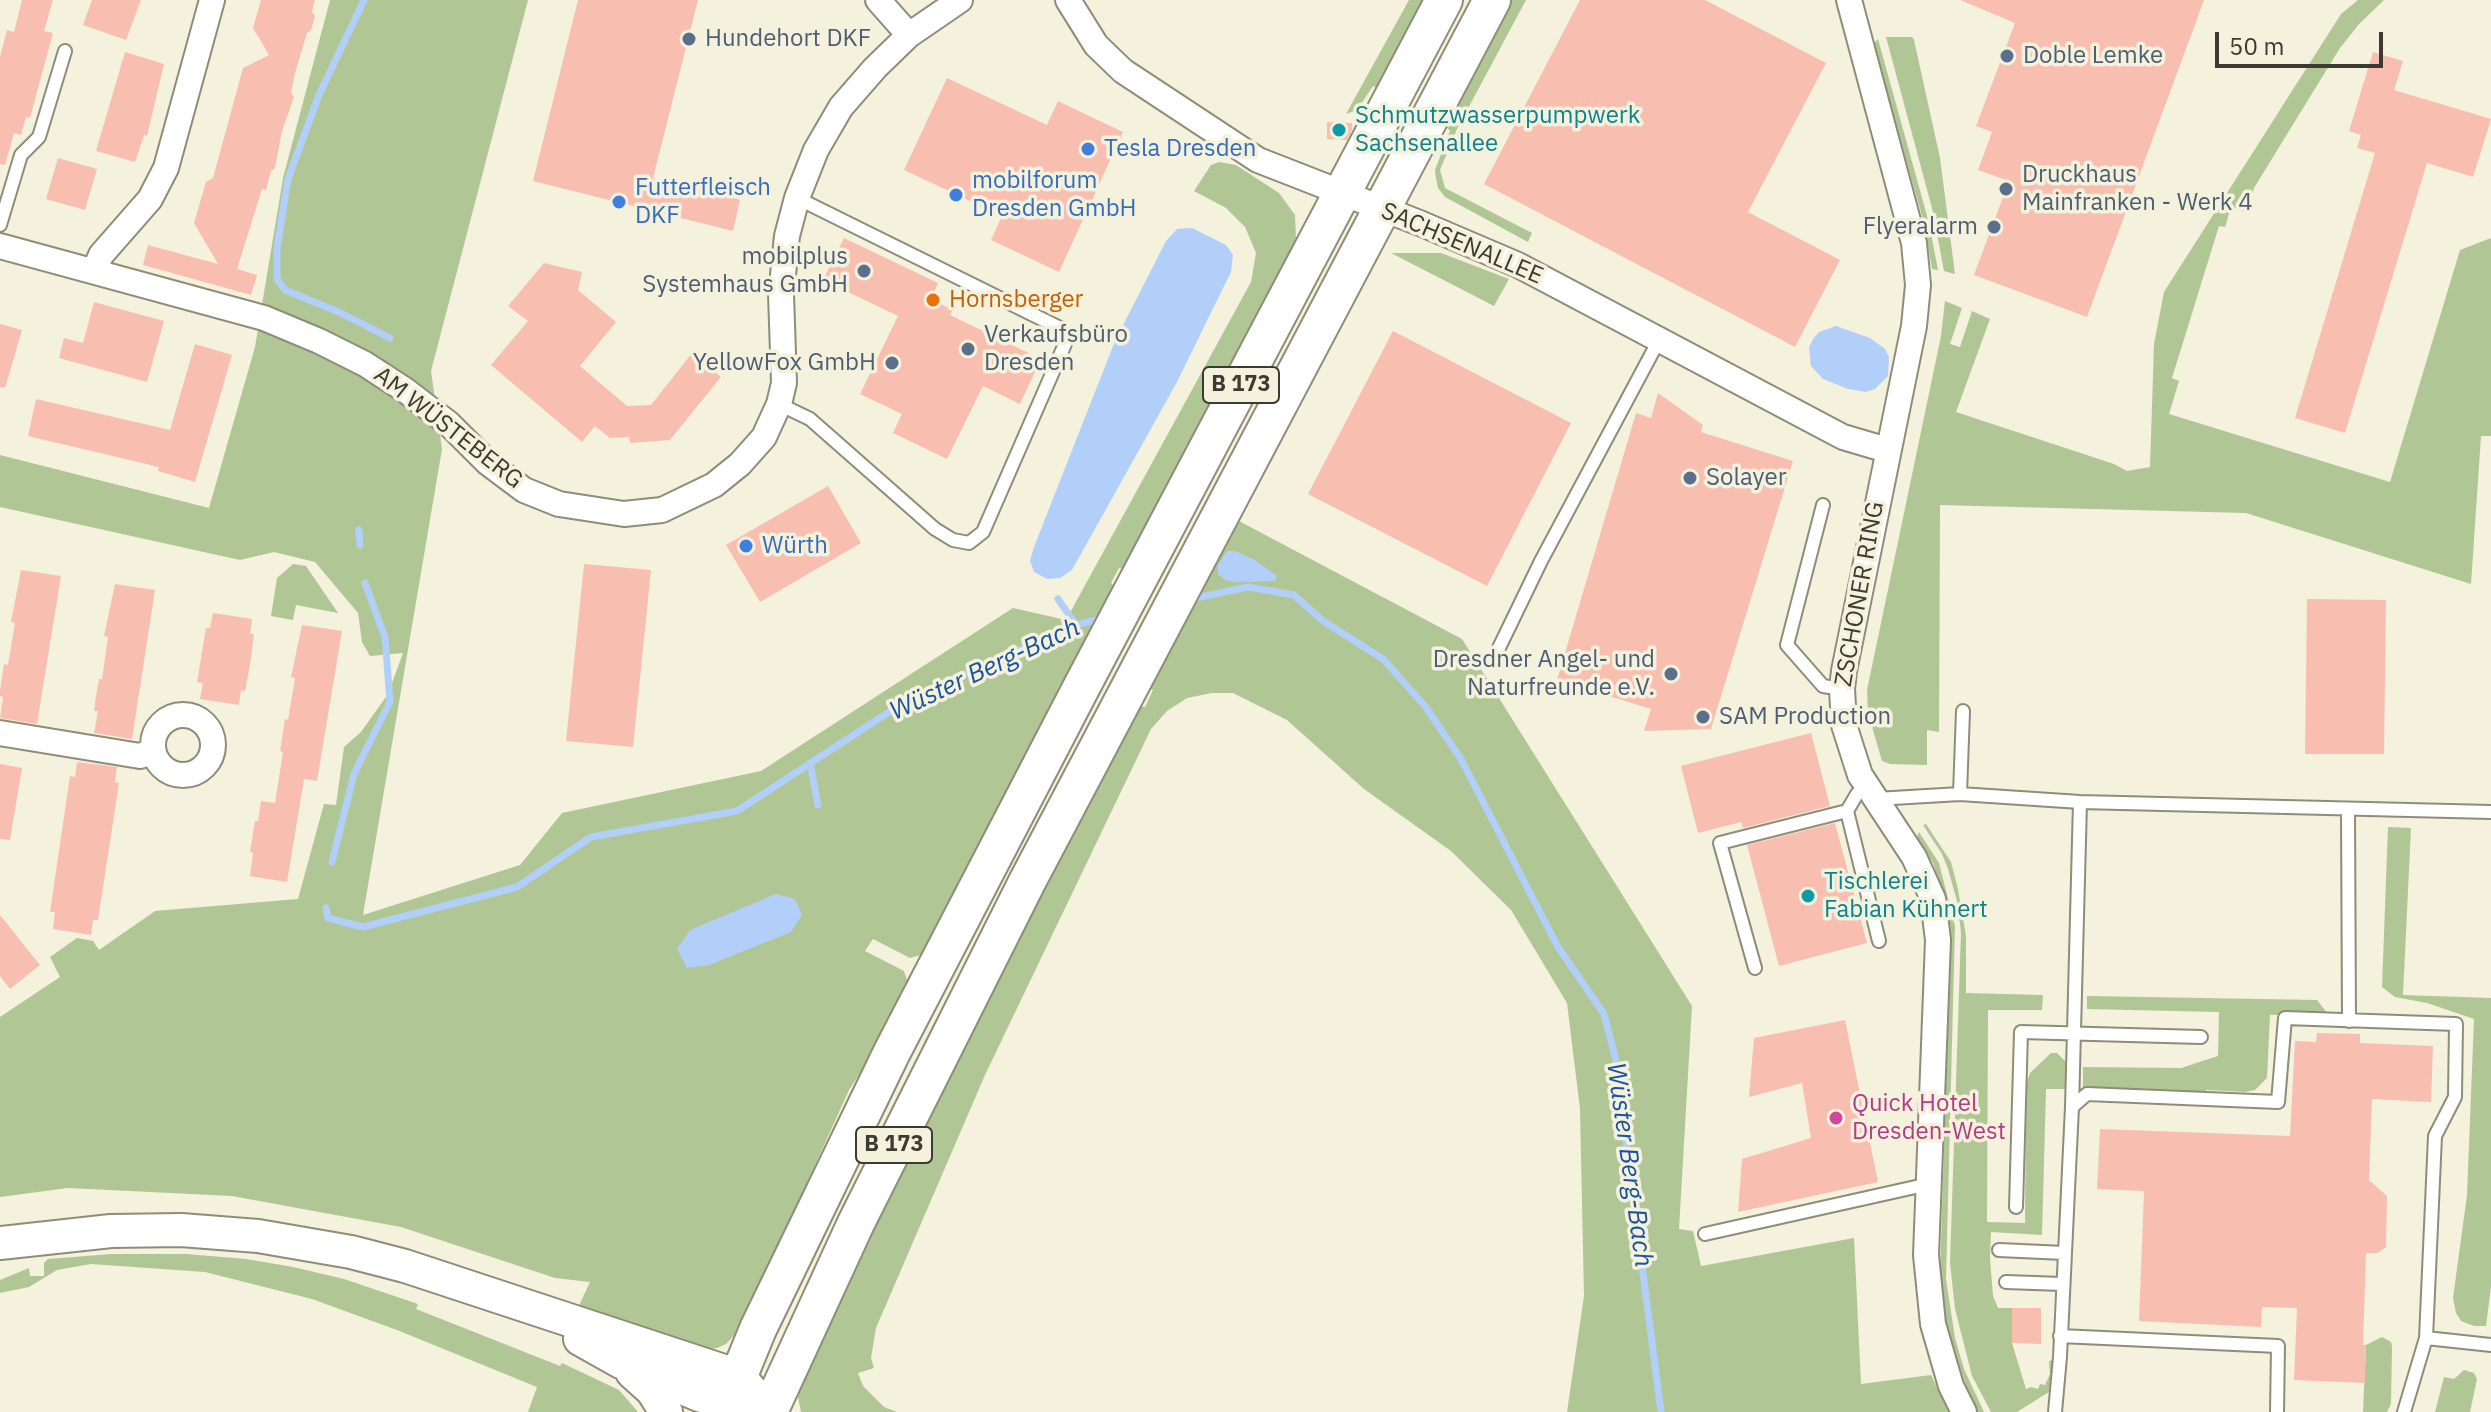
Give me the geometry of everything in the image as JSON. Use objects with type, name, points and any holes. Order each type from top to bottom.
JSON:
[{"type":"main road","name":"B 173","points":[[730,1398],[798,1244],[885,1066],[1139,576],[1444,0]]},
{"type":"main road","name":"B 173","points":[[768,1412],[929,1074],[1191,568],[1492,0]]},
{"type":"main road","points":[[0,1243],[111,1231],[181,1230],[258,1236],[326,1247],[392,1263],[514,1303],[730,1398]]},
{"type":"main road","points":[[514,1303],[621,1362],[768,1412]]},
{"type":"main road","points":[[621,1362],[652,1390],[666,1412]]},
{"type":"street","points":[[94,271],[101,255],[150,199],[166,168],[212,0]]},
{"type":"street","points":[[878,0],[909,35]]},
{"type":"street","name":"AM WÜSTEBERG","points":[[0,246],[253,315],[319,341],[365,364],[405,390],[448,423],[488,463],[524,490],[559,504],[624,514],[662,510],[714,485],[740,464],[764,437],[779,404],[785,360],[782,274],[787,236],[797,198],[816,150],[841,107],[875,68],[909,35],[960,0]]},
{"type":"street","name":"SACHSENALLEE","points":[[1068,0],[1096,45],[1123,71],[1258,160],[1518,265],[1843,437],[1887,450]]},
{"type":"street","name":"ZSCHONER RING","points":[[1849,0],[1914,243],[1918,285],[1914,326],[1842,689],[1844,725],[1860,775],[1914,857],[1933,899],[1938,940],[1926,1255],[1933,1324],[1951,1386],[1964,1412]]},
{"type":"street","points":[[0,733],[140,756],[153,751]]},
{"type":"lane","points":[[0,225],[21,155],[39,137],[65,51]]},
{"type":"lane","points":[[779,404],[810,419],[935,529],[953,540],[969,543],[983,532],[1065,344],[1062,329],[797,198]]},
{"type":"lane","points":[[1497,652],[1541,561],[1659,340]]},
{"type":"lane","points":[[1823,505],[1787,645],[1823,686],[1842,689]]},
{"type":"lane","points":[[1960,794],[1963,711]]},
{"type":"lane","points":[[1879,941],[1847,811],[1857,794],[1960,794],[2080,802],[2491,812]]},
{"type":"lane","points":[[2055,1412],[2072,1107],[2080,802]]},
{"type":"lane","points":[[2348,810],[2349,1021]]},
{"type":"lane","points":[[1755,968],[1720,843],[1847,811]]},
{"type":"lane","points":[[2072,1107],[2087,1094],[2278,1102],[2285,1018],[2456,1024],[2455,1097],[2435,1136],[2426,1338],[2404,1412]]},
{"type":"lane","points":[[2016,1207],[2021,1032],[2201,1037]]},
{"type":"lane","points":[[1705,1234],[1929,1184]]},
{"type":"lane","points":[[1999,1250],[2064,1253]]},
{"type":"lane","points":[[2006,1282],[2062,1284]]},
{"type":"lane","points":[[2060,1336],[2278,1346],[2277,1412]]},
{"type":"lane","points":[[2426,1338],[2491,1345]]},
{"type":"green space","points":[[330,0],[528,0],[431,371],[442,449],[363,915],[520,865],[562,813],[761,771],[1013,608],[1066,620],[1251,282],[1256,253],[1245,227],[1226,208],[1194,191],[1211,165],[1219,162],[1236,165],[1279,193],[1295,215],[1296,238],[1292,252],[1129,570],[1119,568],[1111,583],[1114,586],[925,954],[910,958],[873,939],[865,951],[904,971],[908,999],[849,1090],[741,1328],[726,1344],[717,1348],[704,1350],[577,1310],[590,1282],[555,1278],[401,1227],[232,1196],[68,1188],[0,1197],[0,1017],[60,977],[50,957],[77,938],[93,941],[99,950],[155,911],[298,899],[324,804],[336,805],[344,747],[361,732],[388,694],[403,653],[370,656],[362,642],[358,613],[315,562],[274,552],[240,560],[0,507],[0,455],[209,508],[255,347],[283,178]]},
{"type":"green space","points":[[1409,0],[1431,0],[1383,91],[1373,86],[1357,110],[1346,114]]},
{"type":"green space","points":[[1506,0],[1526,0],[1457,129],[1440,170],[1445,188],[1532,233],[1528,242],[1445,197],[1438,188],[1435,170],[1450,131],[1442,122]]},
{"type":"green space","points":[[2358,0],[2384,0],[2340,48],[2254,188],[2247,212],[2231,207],[2225,227],[2219,226],[2172,378],[2179,381],[2169,414],[2390,482],[2460,250],[2491,238],[2491,436],[2481,436],[2471,584],[2246,513],[1940,505],[1939,732],[1927,730],[1927,765],[1882,761],[1868,713],[1867,690],[1941,336],[1945,301],[1962,308],[1950,344],[1960,347],[1972,311],[1990,319],[1956,412],[2127,471],[2150,467],[2154,344],[2164,292],[2341,14]]},
{"type":"green space","points":[[1886,37],[1912,37],[1914,40],[1940,158],[1955,274],[1944,271],[1932,208]]},
{"type":"green space","points":[[1878,39],[1929,223],[1938,270],[1932,269],[1924,223],[1873,44]]},
{"type":"green space","points":[[1391,253],[1441,253],[1509,279],[1494,306]]},
{"type":"green space","points":[[1237,520],[1462,639],[1692,1006],[1679,1229],[1693,1231],[1701,1266],[1854,1238],[1861,1384],[1931,1375],[1949,1412],[1567,1412],[1584,1296],[1580,1109],[1567,1003],[1511,910],[1451,851],[1364,789],[1287,720],[1233,693],[1212,693],[1187,698],[1167,711],[1151,729],[985,1075],[876,1328],[871,1358],[874,1368],[858,1373],[863,1386],[884,1407],[897,1412],[801,1412],[800,1389],[908,1157],[1134,705],[1145,707],[1153,690],[1150,688]]},
{"type":"green space","points":[[293,564],[306,566],[338,613],[296,605],[293,620],[271,616],[277,578]]},
{"type":"green space","points":[[1926,824],[1951,862],[1958,889],[1966,936],[1966,993],[2043,995],[2042,1010],[1988,1010],[1987,1222],[2025,1223],[2026,1085],[2030,1073],[2051,1053],[2057,1053],[2067,1063],[2067,1089],[2046,1089],[2042,1235],[1991,1232],[1993,1296],[1998,1308],[2012,1308],[2012,1343],[2026,1389],[2038,1389],[2040,1384],[2045,1385],[2050,1374],[2049,1361],[2054,1360],[2054,1376],[2049,1392],[2017,1412],[1991,1412],[1972,1376],[1955,1309],[1950,1263],[1961,932],[1948,869],[1923,825]]},
{"type":"green space","points":[[2388,827],[2411,828],[2403,995],[2491,998],[2491,1286],[2486,1326],[2461,1321],[2453,1298],[2467,1195],[2474,1019],[2427,1003],[2395,997],[2382,987]]},
{"type":"green space","points":[[1919,832],[1939,863],[1955,926],[1946,1279],[1955,1338],[1964,1369],[1984,1412],[1977,1412],[1972,1402],[1948,1335],[1940,1272],[1951,933],[1948,911],[1933,863],[1916,839]]},
{"type":"green space","points":[[2087,996],[2317,1000],[2328,1014],[2270,1015],[2267,1078],[2255,1090],[2207,1090],[2199,1094],[2083,1090],[2083,1067],[2181,1068],[2218,1056],[2219,1012],[2087,1009]]},
{"type":"green space","points":[[111,1254],[186,1254],[246,1259],[344,1279],[418,1304],[416,1309],[560,1366],[562,1363],[619,1390],[638,1412],[528,1412],[537,1387],[312,1299],[205,1272],[91,1264],[57,1270],[29,1287],[0,1293],[0,1280],[29,1268],[30,1276],[44,1276],[44,1263],[48,1259]]},
{"type":"green space","points":[[2382,1337],[2392,1346],[2391,1404],[2387,1412],[2363,1412],[2366,1345]]},
{"type":"green space","points":[[2464,1370],[2474,1373],[2477,1379],[2470,1412],[2435,1412],[2444,1377],[2454,1379]]},
{"type":"water","points":[[1192,228],[1226,245],[1233,255],[1231,272],[1177,382],[1072,570],[1060,578],[1047,579],[1034,572],[1030,561],[1034,547],[1115,341],[1166,241],[1177,229]]},
{"type":"water","points":[[1836,326],[1870,338],[1885,349],[1889,357],[1888,376],[1875,389],[1866,392],[1848,389],[1823,379],[1811,366],[1809,348],[1813,339],[1819,332]]},
{"type":"water","points":[[1227,551],[1235,551],[1255,560],[1277,576],[1275,581],[1225,580],[1218,574],[1218,565]]},
{"type":"water","points":[[776,894],[795,899],[802,915],[791,932],[709,965],[687,968],[677,949],[690,930]]},
{"type":"building","points":[[22,0],[53,0],[44,31],[53,33],[30,118],[26,117],[21,135],[14,133],[5,165],[0,164],[0,57],[7,30],[14,32]]},
{"type":"building","points":[[92,0],[141,0],[126,40],[83,25]]},
{"type":"building","points":[[261,0],[315,0],[312,12],[315,16],[295,73],[291,93],[294,97],[282,131],[275,168],[271,171],[266,190],[262,189],[237,269],[257,275],[251,295],[143,265],[148,245],[218,264],[194,223],[206,182],[213,178],[243,68],[269,55],[253,28]]},
{"type":"building","points":[[578,0],[698,0],[653,178],[713,193],[720,188],[723,195],[740,200],[733,231],[533,181]]},
{"type":"building","points":[[1580,0],[1705,0],[1826,63],[1748,212],[1840,260],[1795,347],[1484,184]]},
{"type":"building","points":[[1960,0],[2204,0],[2087,317],[1974,275],[2009,181],[1978,170],[1992,132],[1976,126],[2015,23]]},
{"type":"building","points":[[125,52],[164,64],[147,136],[144,135],[135,162],[96,151]]},
{"type":"building","points":[[2373,52],[2403,61],[2394,90],[2491,119],[2473,177],[2427,163],[2345,433],[2295,418],[2375,153],[2357,148],[2361,135],[2349,131]]},
{"type":"building","points":[[947,78],[1047,125],[1058,101],[1123,132],[1059,272],[991,240],[1002,216],[904,170]]},
{"type":"building","name":"Schmutzwasserpumpwerk Sachsenallee","points":[[1327,122],[1352,123],[1347,140],[1327,139]]},
{"type":"building","points":[[58,158],[97,169],[85,210],[46,199]]},
{"type":"building","points":[[844,238],[938,283],[931,299],[953,310],[950,315],[1041,359],[1020,404],[983,386],[947,459],[893,433],[902,414],[860,394],[898,316],[823,280]]},
{"type":"building","points":[[544,263],[582,272],[578,290],[616,322],[580,366],[627,406],[651,405],[692,353],[721,377],[670,440],[630,443],[629,437],[610,438],[595,426],[582,442],[491,365],[528,321],[508,306]]},
{"type":"building","points":[[94,302],[164,321],[147,382],[59,358],[64,338],[83,343]]},
{"type":"building","points":[[0,324],[22,330],[5,388],[0,387]]},
{"type":"building","points":[[1393,331],[1571,423],[1487,586],[1308,494]]},
{"type":"building","points":[[195,344],[232,355],[195,482],[158,471],[159,467],[28,436],[36,399],[170,430]]},
{"type":"building","points":[[1658,393],[1703,425],[1701,432],[1793,461],[1711,729],[1644,731],[1651,709],[1557,680],[1636,413],[1651,418]]},
{"type":"building","points":[[828,486],[861,543],[760,602],[726,545]]},
{"type":"building","points":[[584,564],[651,570],[633,747],[566,741]]},
{"type":"building","points":[[21,570],[61,576],[37,724],[0,718],[3,697],[0,691],[4,664],[8,665],[15,623],[11,622]]},
{"type":"building","points":[[115,584],[155,590],[132,739],[94,733],[98,711],[94,711],[96,696],[99,679],[102,679],[108,637],[104,636]]},
{"type":"building","points":[[2307,599],[2386,600],[2384,754],[2305,754]]},
{"type":"building","points":[[213,613],[252,619],[250,634],[254,634],[250,665],[239,705],[200,699],[203,683],[197,682],[206,628],[210,628]]},
{"type":"building","points":[[302,625],[342,631],[317,781],[304,779],[287,882],[250,876],[253,853],[250,852],[261,801],[275,803],[285,719],[288,720],[295,678],[291,677]]},
{"type":"building","points":[[1811,733],[1830,806],[1743,828],[1741,822],[1698,833],[1681,766]]},
{"type":"building","points":[[77,762],[117,767],[115,782],[119,783],[98,920],[93,920],[91,935],[53,929],[55,912],[50,912],[70,776],[75,777]]},
{"type":"building","points":[[0,764],[22,768],[10,840],[0,839]]},
{"type":"building","name":"Tischlerei Fabian Kühnert","points":[[1835,823],[1867,943],[1779,966],[1747,845]]},
{"type":"building","points":[[0,915],[40,965],[10,989],[0,976]]},
{"type":"building","name":"Quick Hotel Dresden-West","points":[[1845,1020],[1878,1182],[1738,1212],[1742,1159],[1811,1138],[1802,1083],[1749,1097],[1754,1038]]},
{"type":"building","points":[[2317,1033],[2360,1034],[2360,1043],[2433,1046],[2431,1102],[2372,1099],[2369,1180],[2387,1196],[2386,1247],[2378,1253],[2366,1253],[2365,1383],[2294,1380],[2297,1308],[2262,1307],[2261,1327],[2139,1321],[2144,1191],[2097,1189],[2100,1129],[2290,1136],[2295,1041],[2316,1042]]},
{"type":"building","points":[[2012,1308],[2041,1308],[2041,1344],[2012,1343]]},
{"type":"waterway","name":"Wüster Berg-Bach","points":[[364,0],[319,95],[288,179],[277,249],[277,279],[285,290],[339,312],[390,338]]},
{"type":"waterway","points":[[359,530],[360,545]]},
{"type":"waterway","name":"Wüster Berg-Bach","points":[[332,862],[354,774],[390,702],[385,637],[365,583]]},
{"type":"waterway","name":"Wüster Berg-Bach","points":[[1191,599],[1248,587],[1294,595],[1323,621],[1383,659],[1425,706],[1461,759],[1558,947],[1604,1014],[1622,1084],[1627,1149],[1661,1412]]},
{"type":"waterway","points":[[1058,599],[1076,625]]},
{"type":"waterway","name":"Wüster Berg-Bach","points":[[326,908],[328,918],[363,927],[517,887],[591,837],[737,811],[912,697],[1076,625],[1104,618]]},
{"type":"waterway","points":[[810,763],[818,805]]},
{"type":"place","name":"Hundehort DKF","points":[[689,39]]},
{"type":"place","name":"Doble Lemke","points":[[2007,56]]},
{"type":"place","name":"Schmutzwasserpumpwerk Sachsenallee","points":[[1339,130]]},
{"type":"place","name":"Tesla Dresden","points":[[1088,149]]},
{"type":"place","name":"Druckhaus Mainfranken - Werk 4","points":[[2006,189]]},
{"type":"place","name":"mobilforum Dresden GmbH","points":[[956,195]]},
{"type":"place","name":"Futterfleisch DKF","points":[[619,202]]},
{"type":"place","name":"Flyeralarm","points":[[1994,227]]},
{"type":"place","name":"mobilplus Systemhaus GmbH","points":[[864,271]]},
{"type":"place","name":"Hornsberger","points":[[933,300]]},
{"type":"place","name":"Verkaufsbüro Dresden","points":[[968,349]]},
{"type":"place","name":"YellowFox GmbH","points":[[892,363]]},
{"type":"place","name":"Solayer","points":[[1690,478]]},
{"type":"place","name":"Würth","points":[[746,546]]},
{"type":"place","name":"Dresdner Angel- und Naturfreunde e.V.","points":[[1671,674]]},
{"type":"place","name":"SAM Production","points":[[1703,717]]},
{"type":"place","name":"Tischlerei Fabian Kühnert","points":[[1808,896]]},
{"type":"place","name":"Quick Hotel Dresden-West","points":[[1836,1118]]}]
